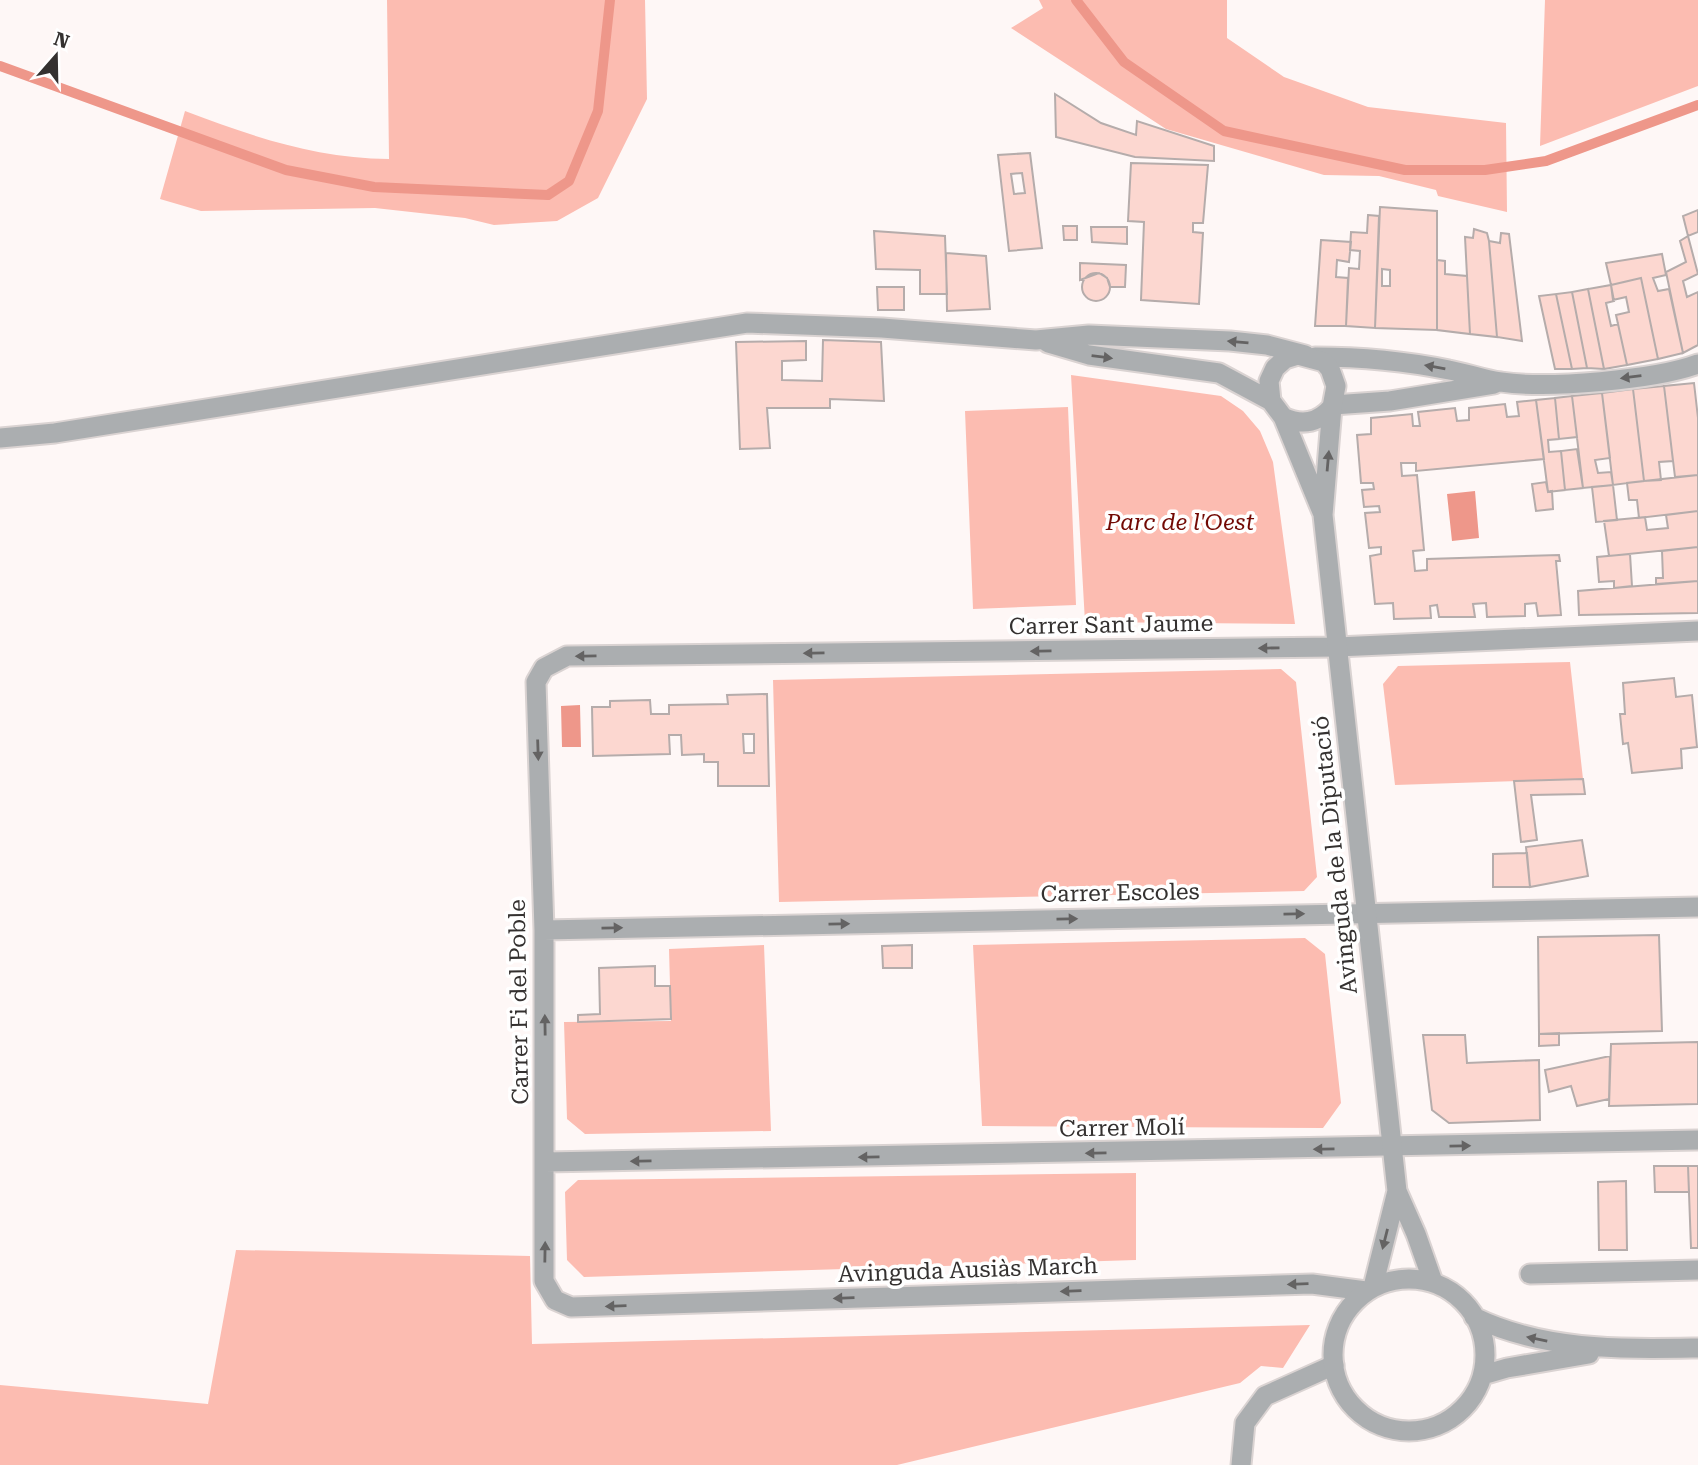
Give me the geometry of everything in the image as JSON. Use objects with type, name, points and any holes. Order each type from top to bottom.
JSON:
[{"type":"street","points":[[0,438],[69,431],[747,323],[882,328],[1037,340],[1089,335],[1267,345],[1310,356],[1330,369],[1334,377],[1336,396],[1325,414],[1310,422],[1300,423],[1219,373],[1089,355],[1037,340]]},
{"type":"street","points":[[1277,409],[1269,381],[1275,369],[1291,356],[1353,357],[1420,364],[1502,383]]},
{"type":"street","points":[[1332,406],[1390,401],[1502,383],[1608,380],[1683,370],[1698,364]]},
{"type":"street","name":"Avinguda de la Diputació","points":[[1332,406],[1323,515],[1396,1191]]},
{"type":"street","name":"Avinguda de la Diputació","points":[[1277,409],[1323,515]]},
{"type":"street","name":"Carrer Sant Jaume","points":[[536,682],[544,668],[567,656],[1337,647],[1698,631]]},
{"type":"street","name":"Carrer Fi del Poble","points":[[536,682],[544,930],[544,1281],[555,1300],[572,1307]]},
{"type":"street","name":"Carrer Escoles","points":[[544,930],[1698,907]]},
{"type":"street","name":"Carrer Molí","points":[[546,1163],[1698,1140]]},
{"type":"street","points":[[1396,1191],[1416,1234],[1433,1282]]},
{"type":"street","points":[[1370,1289],[1396,1191]]},
{"type":"street","points":[[1530,1274],[1698,1270]]},
{"type":"street","points":[[1403,1279],[1433,1282],[1463,1300],[1483,1333],[1486,1354],[1483,1375],[1474,1395],[1461,1411],[1444,1423],[1424,1429],[1404,1430],[1384,1426],[1365,1417],[1345,1394],[1334,1365],[1334,1344],[1339,1324],[1350,1306],[1370,1289],[1403,1279]]},
{"type":"street","name":"Avinguda Ausiàs March","points":[[572,1307],[1312,1284],[1370,1289]]},
{"type":"street","points":[[1474,1317],[1500,1330],[1542,1340],[1629,1349]]},
{"type":"street","points":[[1483,1375],[1565,1357],[1629,1349],[1698,1348]]},
{"type":"street","points":[[1241,1465],[1245,1423],[1265,1395],[1334,1365]]},
{"type":"green space","points":[[387,0],[645,0],[647,99],[598,198],[557,221],[494,225],[465,218],[375,208],[201,211],[160,199],[185,111],[310,150],[389,159]]},
{"type":"green space","points":[[1039,0],[1227,0],[1227,38],[1284,77],[1368,107],[1506,123],[1507,212],[1438,196],[1436,190],[1379,176],[1324,175],[1166,129],[1011,28],[1043,8]]},
{"type":"green space","points":[[1545,0],[1698,0],[1698,86],[1540,146]]},
{"type":"green space","name":"Parc de l'Oest","points":[[1071,375],[1221,396],[1243,411],[1260,431],[1273,462],[1295,624],[1085,622]]},
{"type":"green space","points":[[1068,407],[1076,605],[973,609],[965,411]]},
{"type":"green space","points":[[1570,662],[1583,779],[1395,785],[1383,684],[1398,666]]},
{"type":"green space","points":[[1281,669],[1296,682],[1317,877],[1304,891],[779,902],[773,680]]},
{"type":"green space","points":[[1305,938],[1325,954],[1341,1103],[1323,1128],[982,1126],[973,945]]},
{"type":"green space","points":[[764,945],[771,1131],[585,1134],[567,1119],[564,1022],[671,1021],[669,949]]},
{"type":"green space","points":[[1136,1173],[1136,1260],[584,1277],[567,1260],[565,1192],[578,1180]]},
{"type":"green space","points":[[236,1250],[530,1256],[532,1344],[1310,1325],[1283,1368],[1261,1366],[1240,1383],[897,1465],[0,1465],[0,1385],[208,1404]]},
{"type":"shaded area","points":[[1475,491],[1479,538],[1452,541],[1447,494]]},
{"type":"shaded area","points":[[580,705],[581,747],[562,747],[561,706]]},
{"type":"building","points":[[1055,94],[1101,123],[1136,135],[1137,121],[1214,146],[1214,161],[1135,157],[1056,137]]},
{"type":"building","points":[[1030,153],[1042,248],[1009,251],[998,155]],"holes":[[[1022,173],[1025,193],[1014,194],[1011,174]]]},
{"type":"building","points":[[1131,163],[1208,165],[1203,223],[1193,223],[1193,232],[1203,233],[1199,304],[1141,300],[1144,222],[1128,221]]},
{"type":"building","points":[[1380,207],[1437,211],[1437,330],[1375,328]],"holes":[[[1382,269],[1390,270],[1390,286],[1382,286]]]},
{"type":"building","points":[[1698,210],[1698,232],[1688,236],[1683,216]]},
{"type":"building","points":[[1368,215],[1379,216],[1375,328],[1346,326],[1349,268],[1359,269],[1360,251],[1350,250],[1351,232],[1367,233]]},
{"type":"building","points":[[1063,226],[1077,226],[1077,240],[1064,240]]},
{"type":"building","points":[[1091,227],[1127,227],[1127,244],[1092,242]]},
{"type":"building","points":[[1474,229],[1487,233],[1489,241],[1497,337],[1470,334],[1465,237],[1473,238]]},
{"type":"building","points":[[874,231],[945,236],[947,294],[920,294],[920,270],[876,269]]},
{"type":"building","points":[[1501,233],[1509,234],[1522,341],[1497,337],[1489,241],[1500,243]]},
{"type":"building","points":[[1688,236],[1698,274],[1683,281],[1687,297],[1698,292],[1698,345],[1683,353],[1666,272],[1686,262],[1680,241]]},
{"type":"building","points":[[1321,240],[1351,242],[1349,262],[1337,260],[1336,277],[1348,278],[1346,326],[1315,326]]},
{"type":"building","points":[[946,253],[986,256],[990,309],[947,311]]},
{"type":"building","points":[[1662,254],[1666,275],[1653,278],[1658,291],[1669,289],[1683,353],[1658,359],[1641,278],[1611,285],[1606,263]]},
{"type":"building","points":[[1437,260],[1445,261],[1445,274],[1467,276],[1470,334],[1437,330]]},
{"type":"building","points":[[1080,263],[1126,265],[1125,287],[1110,287],[1107,278],[1099,273],[1080,280]]},
{"type":"building","points":[[1096,273],[1106,277],[1110,287],[1106,297],[1096,301],[1086,297],[1082,287],[1086,277]]},
{"type":"building","points":[[1641,278],[1658,359],[1627,365],[1616,315],[1629,312],[1626,297],[1613,300],[1611,285]]},
{"type":"building","points":[[1611,285],[1614,301],[1606,303],[1611,326],[1618,324],[1627,365],[1604,369],[1588,289]]},
{"type":"building","points":[[877,287],[904,287],[904,310],[878,310]]},
{"type":"building","points":[[1588,289],[1604,369],[1587,368],[1572,292]]},
{"type":"building","points":[[1572,292],[1587,368],[1572,369],[1556,294]]},
{"type":"building","points":[[1556,294],[1572,369],[1555,369],[1539,296]]},
{"type":"building","points":[[823,340],[881,342],[884,401],[830,399],[830,408],[767,408],[770,448],[740,449],[736,342],[806,341],[806,360],[782,361],[782,380],[822,381]]},
{"type":"building","points":[[1694,383],[1698,418],[1698,475],[1675,477],[1664,386]]},
{"type":"building","points":[[1664,386],[1673,461],[1659,462],[1661,480],[1644,481],[1633,389]]},
{"type":"building","points":[[1633,389],[1644,481],[1613,485],[1602,393]]},
{"type":"building","points":[[1602,393],[1610,458],[1595,460],[1598,473],[1611,472],[1613,485],[1583,488],[1572,396]]},
{"type":"building","points":[[1572,396],[1577,437],[1559,439],[1555,398]]},
{"type":"building","points":[[1555,398],[1559,439],[1548,440],[1549,452],[1561,451],[1565,490],[1548,492],[1536,400]]},
{"type":"building","points":[[1536,400],[1544,459],[1416,471],[1416,463],[1401,463],[1402,476],[1417,475],[1424,550],[1413,551],[1415,571],[1427,570],[1427,559],[1559,555],[1560,561],[1556,561],[1561,615],[1538,616],[1536,603],[1525,604],[1525,616],[1487,617],[1486,603],[1473,604],[1475,617],[1439,617],[1437,605],[1430,606],[1431,618],[1394,619],[1393,603],[1375,604],[1370,556],[1381,554],[1381,547],[1369,548],[1365,513],[1380,512],[1379,506],[1364,507],[1362,490],[1374,489],[1373,483],[1361,483],[1357,435],[1371,434],[1371,418],[1412,414],[1413,426],[1420,426],[1418,412],[1455,408],[1457,421],[1469,420],[1469,408],[1505,404],[1507,417],[1519,416],[1517,402]]},
{"type":"building","points":[[1577,449],[1583,488],[1565,490],[1561,451]]},
{"type":"building","points":[[1698,475],[1698,511],[1639,518],[1637,500],[1629,500],[1627,483]]},
{"type":"building","points":[[1546,482],[1548,492],[1552,491],[1553,509],[1536,511],[1532,484]]},
{"type":"building","points":[[1613,485],[1617,520],[1596,522],[1592,487]]},
{"type":"building","points":[[1698,511],[1698,547],[1609,556],[1604,521],[1645,517],[1647,530],[1668,528],[1666,515]]},
{"type":"building","points":[[1698,547],[1698,581],[1656,584],[1656,578],[1663,578],[1662,551]]},
{"type":"building","points":[[1630,554],[1632,586],[1614,588],[1614,581],[1599,582],[1597,557]]},
{"type":"building","points":[[1698,581],[1698,613],[1579,615],[1578,591]]},
{"type":"building","points":[[1674,678],[1676,697],[1692,695],[1697,747],[1681,749],[1682,768],[1632,773],[1628,743],[1623,744],[1620,714],[1625,714],[1623,683]]},
{"type":"building","points":[[767,694],[769,786],[718,786],[718,762],[704,762],[704,754],[682,755],[681,735],[669,735],[670,754],[593,756],[592,707],[610,707],[610,701],[650,700],[651,714],[669,714],[669,705],[728,704],[727,695]],"holes":[[[743,734],[754,734],[754,753],[744,753]]]},
{"type":"building","points":[[1583,779],[1585,794],[1531,795],[1537,840],[1521,842],[1514,781]]},
{"type":"building","points":[[1582,840],[1588,876],[1530,887],[1526,847]]},
{"type":"building","points":[[1527,853],[1530,887],[1493,887],[1493,854]]},
{"type":"building","points":[[1659,935],[1662,1031],[1539,1034],[1538,937]]},
{"type":"building","points":[[912,945],[912,968],[883,968],[882,946]]},
{"type":"building","points":[[655,966],[655,986],[670,986],[671,1019],[578,1022],[578,1015],[600,1014],[599,968]]},
{"type":"building","points":[[1559,1033],[1559,1045],[1539,1046],[1539,1034]]},
{"type":"building","points":[[1423,1035],[1465,1035],[1467,1063],[1539,1060],[1540,1120],[1449,1123],[1432,1110]]},
{"type":"building","points":[[1698,1042],[1698,1104],[1609,1106],[1611,1044]]},
{"type":"building","points":[[1610,1056],[1609,1099],[1577,1106],[1571,1086],[1549,1092],[1545,1070]]},
{"type":"building","points":[[1654,1166],[1688,1166],[1689,1192],[1655,1192]]},
{"type":"building","points":[[1688,1166],[1698,1166],[1698,1248],[1691,1248]]},
{"type":"building","points":[[1626,1181],[1627,1250],[1599,1250],[1598,1182]]},
{"type":"waterway","points":[[0,66],[286,170],[374,187],[548,195],[569,181],[598,111],[610,0]]},
{"type":"waterway","points":[[1076,0],[1124,62],[1224,131],[1405,170],[1485,170],[1546,161],[1698,105]]}]
